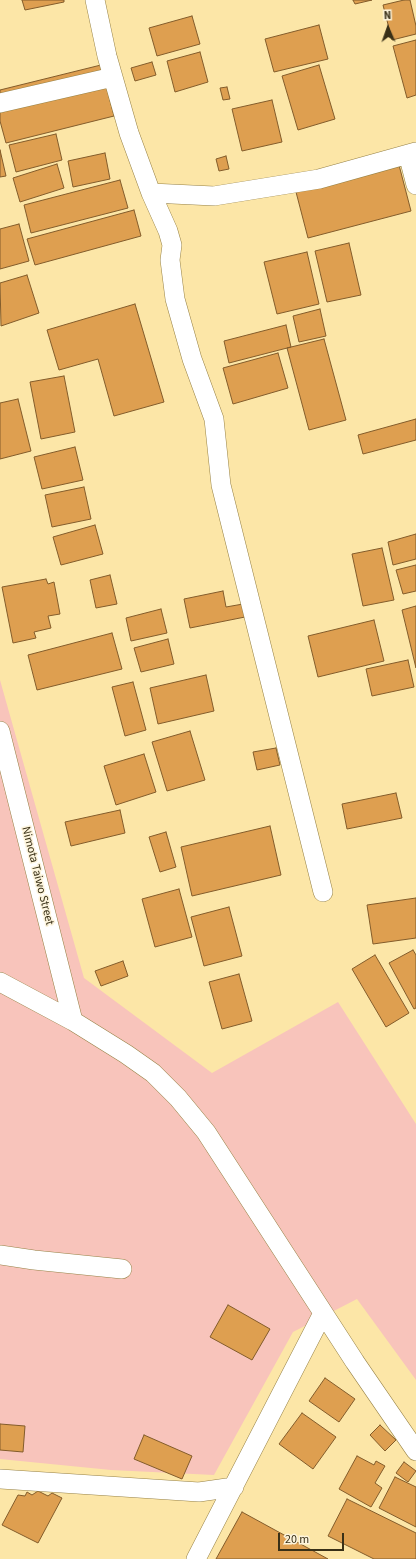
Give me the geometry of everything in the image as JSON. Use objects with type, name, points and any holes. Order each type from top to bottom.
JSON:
[{"type":"street","points":[[95,0],[113,77],[129,133],[151,193],[168,231],[172,245],[170,260],[175,298],[192,359],[214,419],[221,485],[323,892]]},
{"type":"street","points":[[0,103],[113,77]]},
{"type":"street","points":[[151,193],[214,196],[319,179],[412,153],[416,185]]},
{"type":"street","name":"Nimota Taiwo Street","points":[[0,731],[73,1021]]},
{"type":"street","points":[[0,982],[73,1021],[126,1054],[153,1073],[178,1098],[206,1132],[355,1362],[416,1450]]},
{"type":"street","points":[[0,1256],[122,1269]]},
{"type":"street","points":[[196,1559],[323,1313]]},
{"type":"street","points":[[0,1479],[199,1492],[234,1487]]},
{"type":"shaded area","points":[[0,680],[84,978],[212,1073],[338,1002],[416,1124],[416,1380],[357,1299],[293,1332],[214,1475],[111,1470],[0,1459]]},
{"type":"building","points":[[22,0],[64,0],[64,2],[25,10]]},
{"type":"building","points":[[353,0],[372,0],[355,4]]},
{"type":"building","points":[[410,0],[416,26],[416,34],[392,40],[383,5]]},
{"type":"building","points":[[192,16],[200,44],[157,56],[149,28]]},
{"type":"building","points":[[319,25],[328,59],[274,72],[265,39]]},
{"type":"building","points":[[416,40],[416,95],[407,98],[393,46]]},
{"type":"building","points":[[200,52],[208,82],[175,92],[167,61]]},
{"type":"building","points":[[152,62],[156,75],[135,81],[131,68]]},
{"type":"building","points":[[101,65],[114,116],[6,143],[0,121],[0,90]]},
{"type":"building","points":[[319,65],[335,119],[298,130],[282,76]]},
{"type":"building","points":[[227,87],[230,99],[223,100],[220,88]]},
{"type":"building","points":[[272,100],[282,142],[242,151],[232,109]]},
{"type":"building","points":[[56,134],[62,160],[16,172],[9,145]]},
{"type":"building","points":[[0,150],[6,176],[0,177]]},
{"type":"building","points":[[105,153],[110,179],[73,187],[68,161]]},
{"type":"building","points":[[226,156],[229,169],[219,171],[216,159]]},
{"type":"building","points":[[57,164],[64,188],[20,202],[13,178]]},
{"type":"building","points":[[399,165],[411,211],[308,238],[296,192]]},
{"type":"building","points":[[120,180],[128,208],[31,233],[24,205]]},
{"type":"building","points":[[134,210],[141,236],[35,265],[27,239]]},
{"type":"building","points":[[19,224],[29,261],[0,269],[0,229]]},
{"type":"building","points":[[349,243],[361,295],[327,302],[315,251]]},
{"type":"building","points":[[307,252],[319,304],[277,314],[264,262]]},
{"type":"building","points":[[27,275],[39,313],[1,326],[0,283]]},
{"type":"building","points":[[135,304],[164,402],[114,416],[98,359],[59,370],[47,330]]},
{"type":"building","points":[[320,309],[326,336],[299,342],[293,316]]},
{"type":"building","points":[[286,325],[291,347],[229,363],[224,341]]},
{"type":"building","points":[[324,339],[346,420],[309,430],[287,348]]},
{"type":"building","points":[[278,353],[288,388],[233,404],[223,368]]},
{"type":"building","points":[[64,376],[75,432],[41,439],[30,382]]},
{"type":"building","points":[[18,399],[31,451],[0,459],[0,403]]},
{"type":"building","points":[[416,419],[416,440],[363,454],[358,435]]},
{"type":"building","points":[[75,447],[83,480],[42,489],[34,457]]},
{"type":"building","points":[[84,487],[91,519],[52,527],[45,495]]},
{"type":"building","points":[[95,525],[103,554],[61,565],[53,537]]},
{"type":"building","points":[[416,534],[416,559],[393,565],[388,542]]},
{"type":"building","points":[[382,548],[394,600],[363,606],[352,554]]},
{"type":"building","points":[[416,565],[416,591],[403,594],[396,570]]},
{"type":"building","points":[[110,575],[117,604],[96,608],[90,580]]},
{"type":"building","points":[[46,579],[48,584],[54,582],[60,614],[48,616],[51,628],[34,632],[36,638],[13,643],[2,587]]},
{"type":"building","points":[[223,591],[226,607],[243,604],[245,617],[190,628],[184,599]]},
{"type":"building","points":[[416,606],[416,668],[402,610]]},
{"type":"building","points":[[161,609],[167,633],[131,641],[126,618]]},
{"type":"building","points":[[374,620],[384,661],[318,677],[308,636]]},
{"type":"building","points":[[112,633],[122,669],[37,690],[28,655]]},
{"type":"building","points":[[168,639],[174,664],[141,672],[134,648]]},
{"type":"building","points":[[408,660],[414,687],[372,696],[366,669]]},
{"type":"building","points":[[206,675],[214,711],[158,724],[150,688]]},
{"type":"building","points":[[133,682],[146,730],[125,736],[112,687]]},
{"type":"building","points":[[190,731],[205,780],[167,791],[152,742]]},
{"type":"building","points":[[276,748],[280,765],[257,770],[253,752]]},
{"type":"building","points":[[144,754],[156,792],[116,805],[104,766]]},
{"type":"building","points":[[396,793],[402,818],[347,829],[342,804]]},
{"type":"building","points":[[120,810],[125,833],[71,846],[65,822]]},
{"type":"building","points":[[270,826],[281,875],[192,896],[181,847]]},
{"type":"building","points":[[166,832],[176,867],[160,872],[149,837]]},
{"type":"building","points":[[179,889],[192,937],[155,947],[142,899]]},
{"type":"building","points":[[416,898],[416,938],[373,944],[367,905]]},
{"type":"building","points":[[229,907],[242,956],[204,966],[191,917]]},
{"type":"building","points":[[413,950],[416,955],[416,1008],[414,1009],[389,963]]},
{"type":"building","points":[[375,955],[409,1013],[386,1027],[352,969]]},
{"type":"building","points":[[123,961],[128,976],[101,986],[95,971]]},
{"type":"building","points":[[239,974],[252,1021],[222,1029],[209,982]]},
{"type":"building","points":[[228,1305],[270,1329],[252,1360],[210,1337]]},
{"type":"building","points":[[325,1378],[355,1399],[339,1422],[309,1401]]},
{"type":"building","points":[[302,1413],[336,1437],[313,1469],[279,1444]]},
{"type":"building","points":[[0,1424],[25,1426],[23,1452],[0,1450]]},
{"type":"building","points":[[380,1425],[396,1440],[385,1451],[370,1435]]},
{"type":"building","points":[[144,1435],[192,1456],[182,1479],[134,1459]]},
{"type":"building","points":[[357,1456],[374,1465],[376,1461],[385,1466],[375,1483],[382,1488],[371,1507],[339,1489]]},
{"type":"building","points":[[404,1462],[416,1471],[408,1482],[396,1473]]},
{"type":"building","points":[[395,1477],[416,1487],[416,1527],[379,1508]]},
{"type":"building","points":[[38,1491],[48,1496],[52,1493],[62,1498],[38,1543],[2,1525],[18,1495],[25,1496],[27,1492],[32,1495]]},
{"type":"building","points":[[347,1499],[416,1533],[416,1559],[374,1559],[328,1536]]},
{"type":"building","points":[[242,1512],[328,1559],[216,1559]]}]
